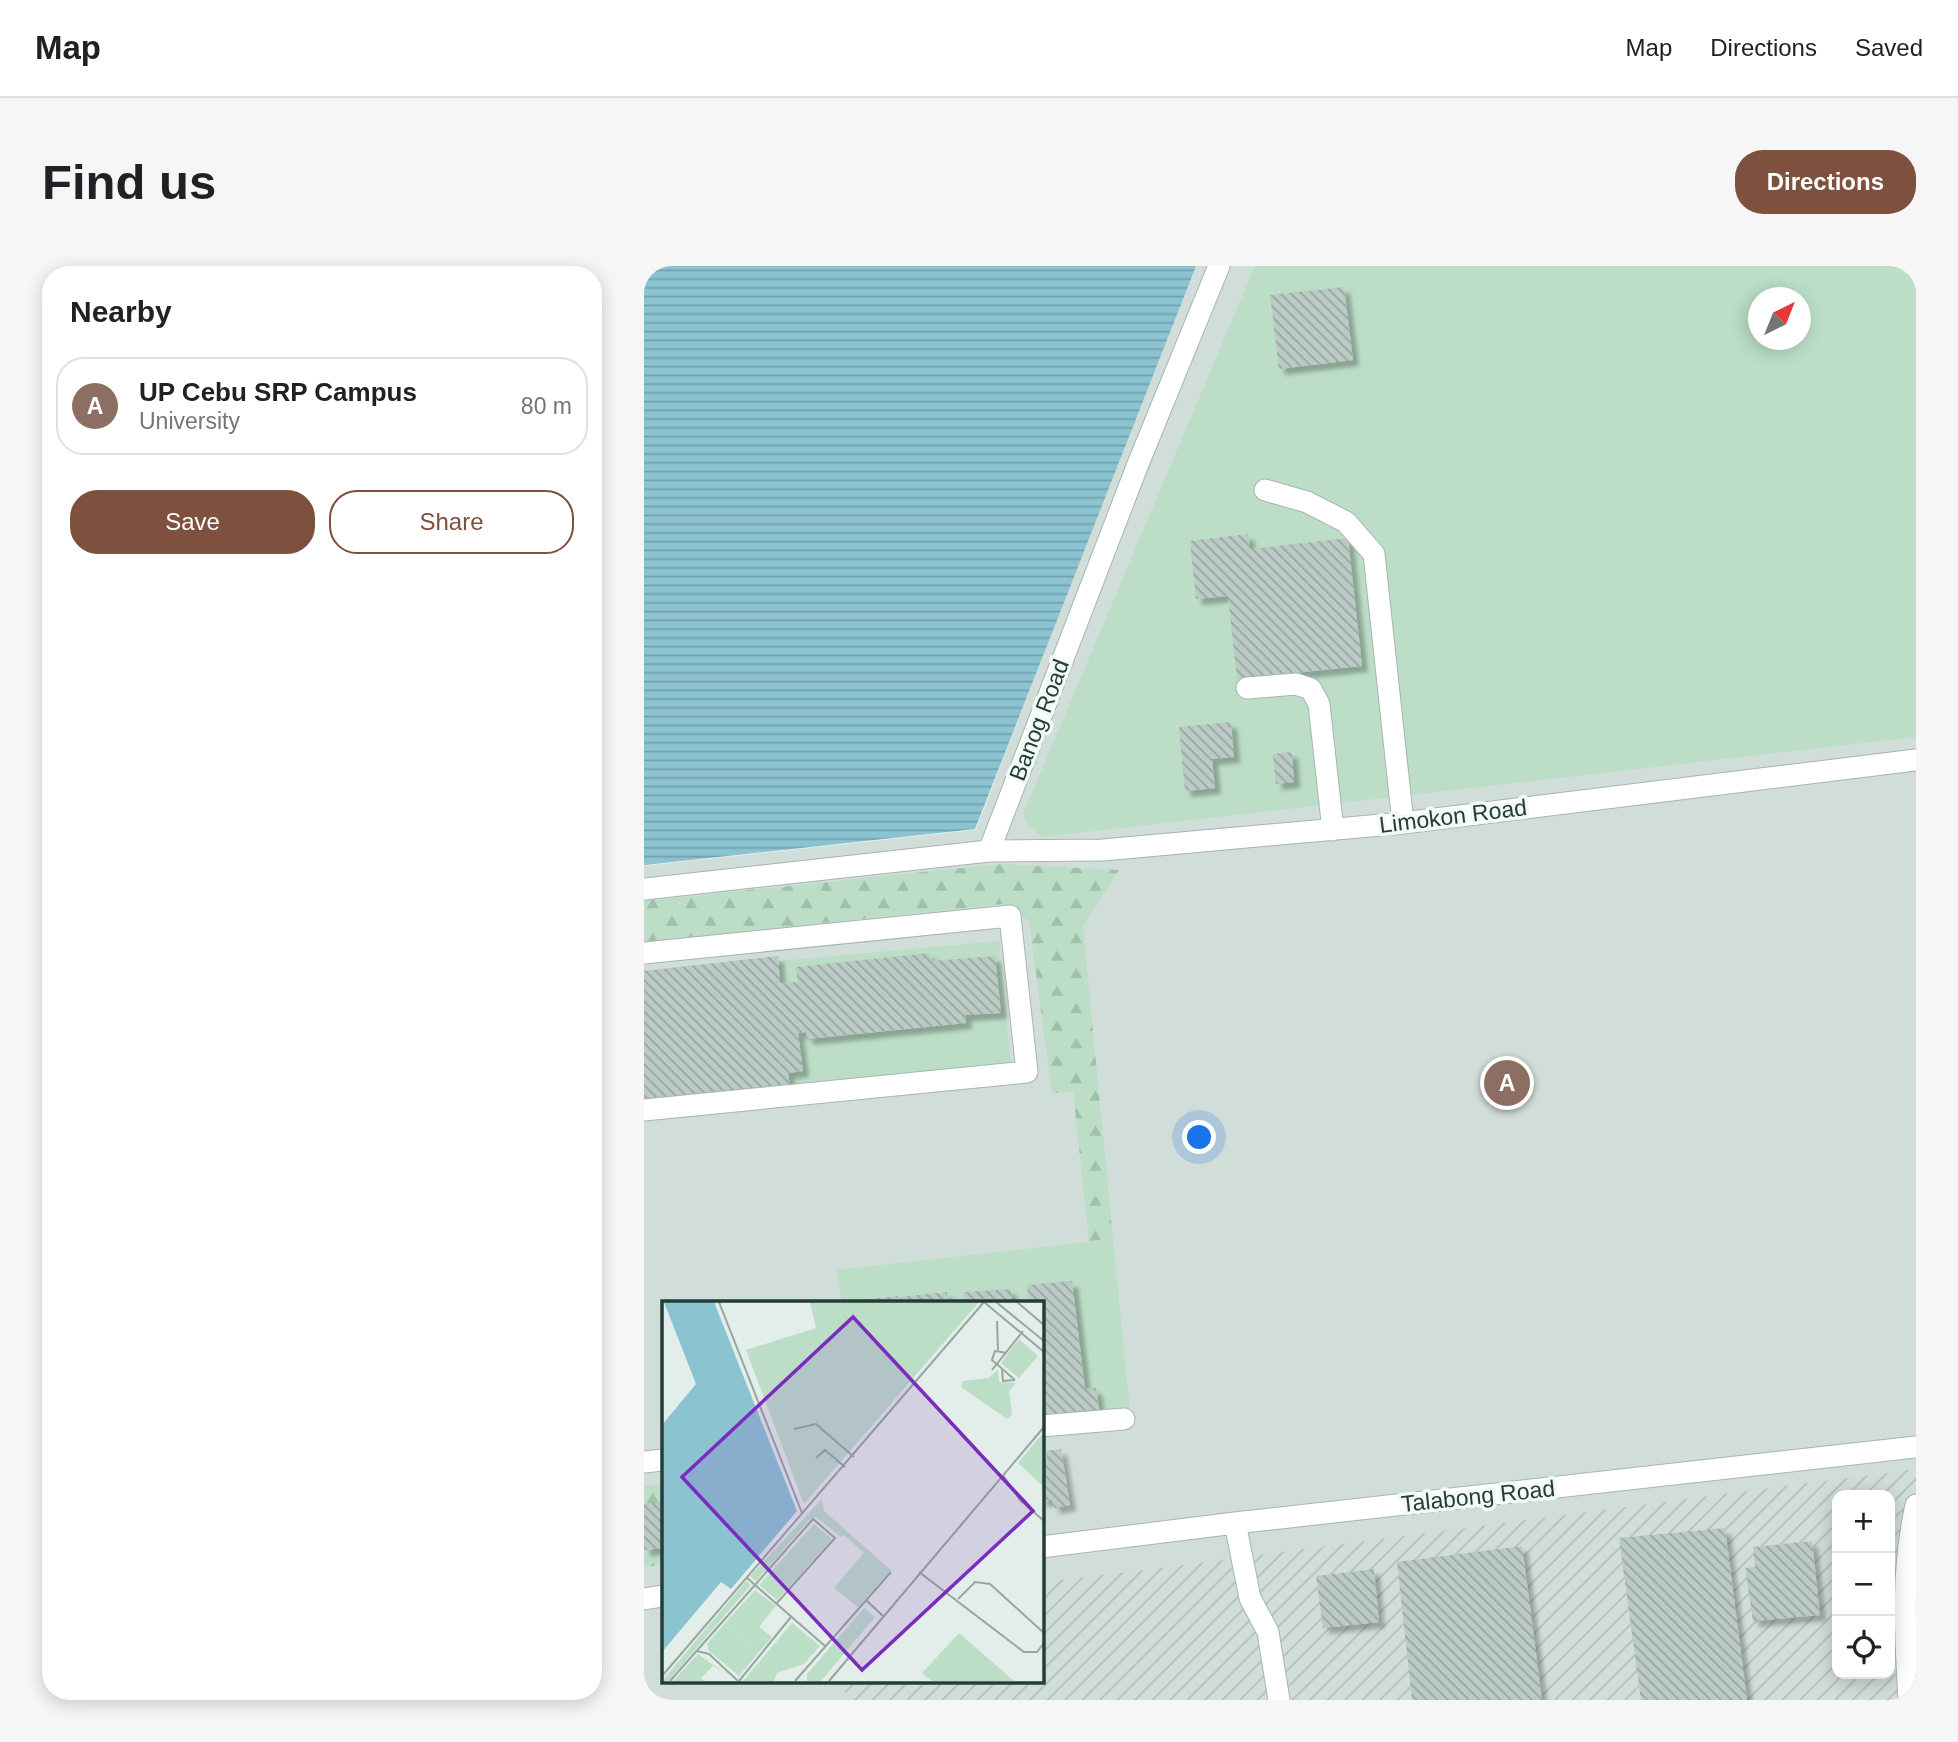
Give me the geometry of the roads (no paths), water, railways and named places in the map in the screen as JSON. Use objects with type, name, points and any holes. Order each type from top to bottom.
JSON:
[{"type":"street","name":"Banog Road","points":[[989,851],[1138,464],[1219,266]]},
{"type":"street","points":[[1265,490],[1307,502],[1346,522],[1374,554],[1403,823]]},
{"type":"street","points":[[1247,688],[1296,684],[1311,689],[1319,704],[1333,830]]},
{"type":"street","name":"Limokon Road","points":[[989,851],[1103,850],[1333,830],[1916,760]]},
{"type":"street","points":[[644,889],[989,851]]},
{"type":"street","points":[[644,953],[1010,916],[1027,1072],[644,1110]]},
{"type":"street","points":[[1043,1426],[1124,1419]]},
{"type":"street","name":"Talabong Road","points":[[1043,1547],[1916,1447]]},
{"type":"street","points":[[644,1462],[662,1460]]},
{"type":"street","points":[[1909,1700],[1904,1612],[1909,1538],[1916,1505]]},
{"type":"street","points":[[1235,1523],[1250,1598],[1268,1632],[1279,1700]]},
{"type":"street","points":[[644,1599],[662,1596]]},
{"type":"water","points":[[644,266],[1196,266],[975,829],[644,865]]},
{"type":"place","name":"UP Cebu SRP Campus","points":[[1507,1083]]}]
